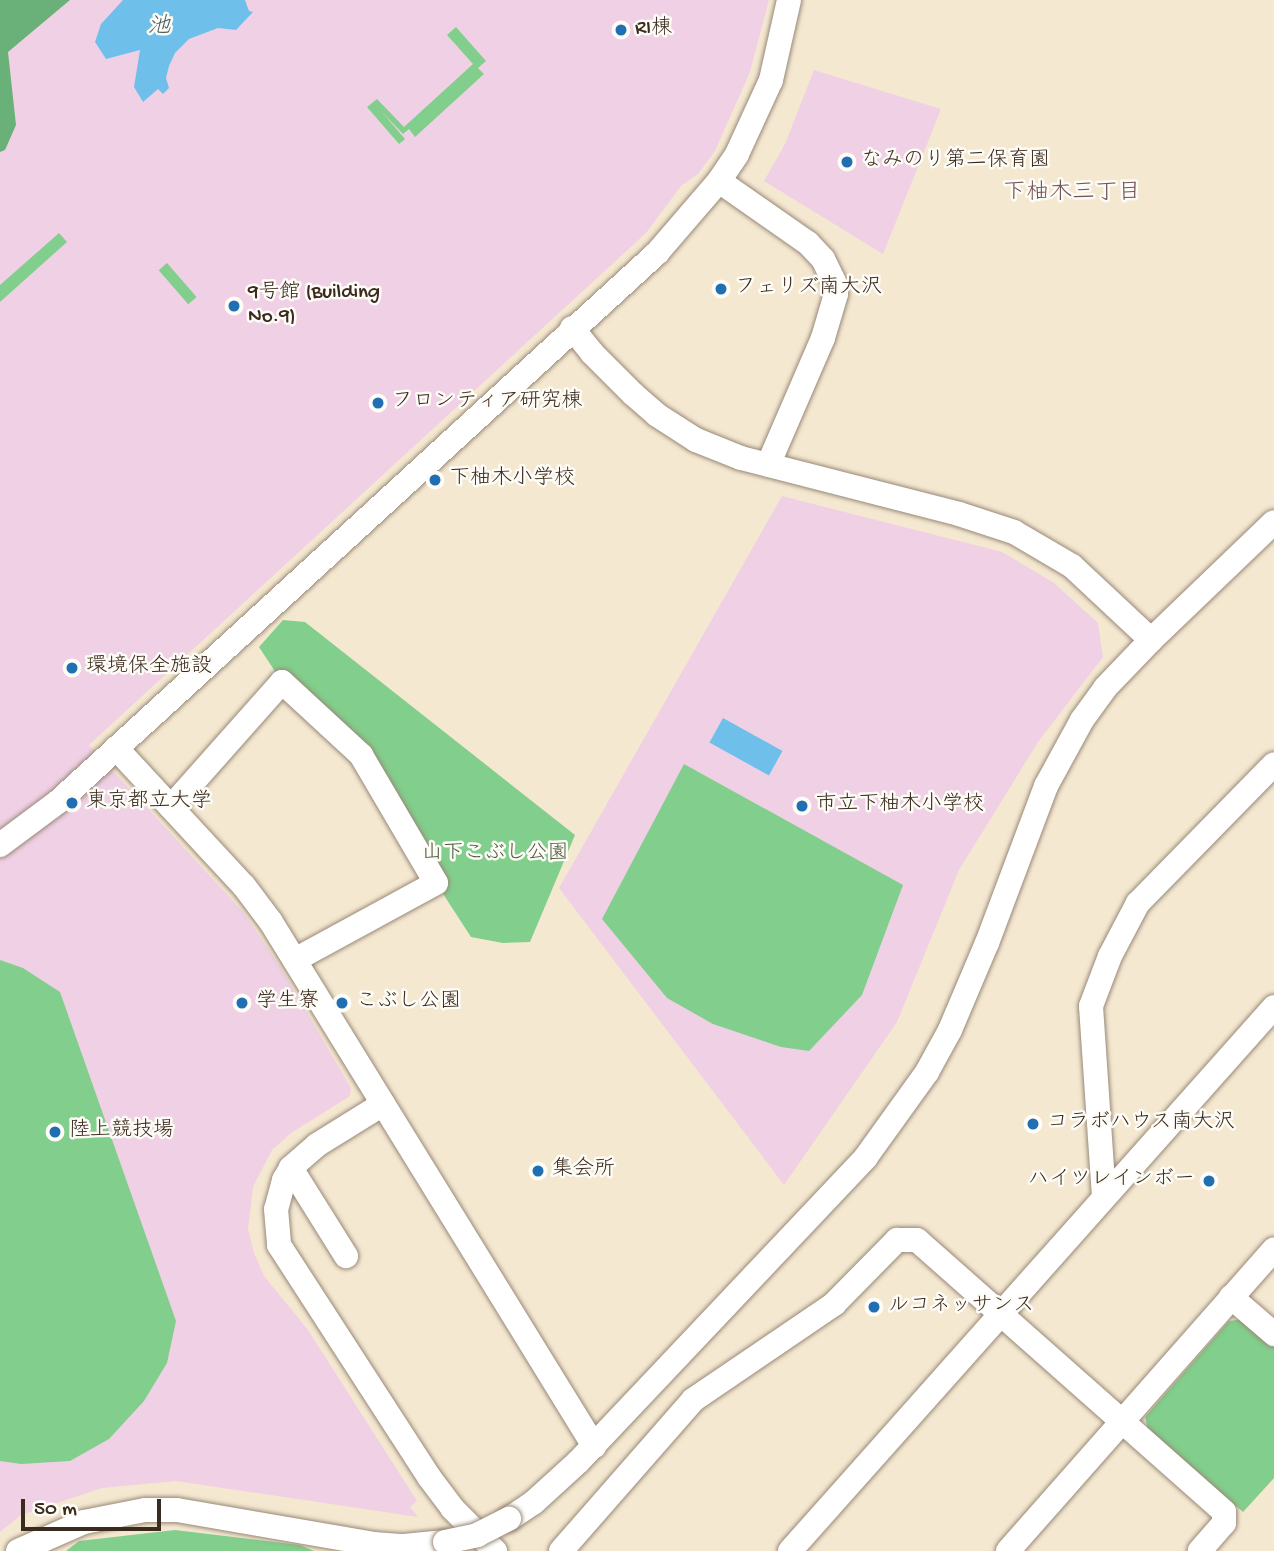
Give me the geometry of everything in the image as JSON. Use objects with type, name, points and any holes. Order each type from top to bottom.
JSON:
[{"type":"street","points":[[0,845],[59,801],[572,328],[657,253],[719,181],[743,143],[771,80],[789,0]]},
{"type":"street","points":[[719,181],[808,243],[823,259],[834,282],[836,294],[822,338],[768,465]]},
{"type":"street","points":[[572,328],[592,353],[671,426],[723,452],[985,522],[1032,540],[1091,582],[1151,640]]},
{"type":"street","points":[[18,1551],[84,1522],[145,1510],[177,1510],[373,1544],[404,1546],[444,1542],[477,1535],[509,1520],[554,1486],[857,1167],[897,1115],[927,1072],[955,1019],[1064,749],[1105,688],[1274,522]]},
{"type":"street","points":[[171,807],[282,682],[361,755],[436,883],[295,960]]},
{"type":"street","points":[[116,748],[244,887],[295,960],[594,1446]]},
{"type":"street","points":[[1104,1196],[1091,1006],[1110,956],[1138,903],[1274,764]]},
{"type":"street","points":[[790,1551],[1274,1007]]},
{"type":"street","points":[[383,1104],[317,1145],[291,1168],[281,1186],[276,1209],[279,1245],[288,1263],[429,1477],[452,1508],[495,1551]]},
{"type":"street","points":[[291,1168],[346,1255]]},
{"type":"street","points":[[561,1551],[694,1400],[834,1304],[897,1240],[917,1240],[1224,1513],[1224,1523],[1199,1551]]},
{"type":"street","points":[[1008,1551],[1274,1249]]},
{"type":"street","points":[[1231,1297],[1274,1334]]},
{"type":"shaded area","name":"東京都立大学","points":[[0,0],[769,0],[750,72],[715,151],[698,174],[681,186],[646,233],[89,745],[243,912],[279,965],[351,1088],[350,1096],[291,1133],[272,1150],[253,1187],[248,1229],[264,1276],[308,1330],[417,1501],[410,1507],[418,1517],[176,1481],[102,1488],[21,1515],[0,1532]]},
{"type":"shaded area","name":"なみのり第二保育園","points":[[814,70],[941,109],[883,254],[764,181],[785,144]]},
{"type":"shaded area","name":"市立下柚木小学校","points":[[782,496],[1002,552],[1054,583],[1098,623],[1103,657],[1038,742],[959,870],[897,1022],[784,1185],[559,888]]},
{"type":"green space","points":[[0,0],[70,0],[8,52],[16,125],[5,150],[0,152]]},
{"type":"green space","points":[[456,27],[486,61],[478,68],[484,74],[415,137],[409,129],[403,134],[382,112],[405,139],[399,144],[367,107],[377,99],[404,127],[473,64],[447,35]]},
{"type":"green space","points":[[59,233],[67,242],[0,302],[0,285]]},
{"type":"green space","points":[[167,263],[197,297],[188,304],[159,270]]},
{"type":"green space","name":"山下こぶし公園","points":[[283,620],[305,622],[575,835],[530,942],[503,943],[471,937],[361,755],[282,682],[259,647]]},
{"type":"green space","points":[[684,764],[903,885],[862,995],[809,1051],[781,1047],[713,1024],[667,998],[602,919]]},
{"type":"green space","name":"陸上競技場","points":[[0,960],[23,968],[60,992],[176,1321],[167,1363],[144,1401],[109,1439],[70,1461],[21,1464],[0,1461]]},
{"type":"green space","points":[[1244,1319],[1274,1346],[1274,1478],[1243,1512],[1148,1430],[1145,1417],[1229,1321]]},
{"type":"green space","points":[[175,1530],[300,1545],[314,1551],[66,1551],[79,1541]]},
{"type":"water","name":"池","points":[[123,0],[245,0],[249,11],[253,12],[236,30],[218,28],[189,39],[175,53],[169,66],[166,78],[169,88],[163,94],[158,89],[143,102],[134,87],[140,50],[106,59],[95,42],[101,24]]},
{"type":"water","points":[[723,718],[782,751],[769,775],[709,742]]},
{"type":"place","name":"RI棟","points":[[621,30]]},
{"type":"place","name":"なみのり第二保育園","points":[[847,162]]},
{"type":"place","name":"フェリズ南大沢","points":[[721,289]]},
{"type":"place","name":"9号館 (Building No.9)","points":[[234,306]]},
{"type":"place","name":"フロンティア研究棟","points":[[378,403]]},
{"type":"place","name":"下柚木小学校","points":[[435,480]]},
{"type":"place","name":"環境保全施設","points":[[72,668]]},
{"type":"place","name":"東京都立大学","points":[[72,803]]},
{"type":"place","name":"市立下柚木小学校","points":[[802,806]]},
{"type":"place","name":"学生寮","points":[[242,1003]]},
{"type":"place","name":"こぶし公園","points":[[342,1003]]},
{"type":"place","name":"コラボハウス南大沢","points":[[1033,1124]]},
{"type":"place","name":"陸上競技場","points":[[55,1132]]},
{"type":"place","name":"集会所","points":[[538,1171]]},
{"type":"place","name":"ハイツレインボー","points":[[1209,1181]]},
{"type":"place","name":"ルコネッサンス","points":[[874,1307]]},
{"type":"district","name":"下柚木三丁目","points":[[1072,194]]}]
